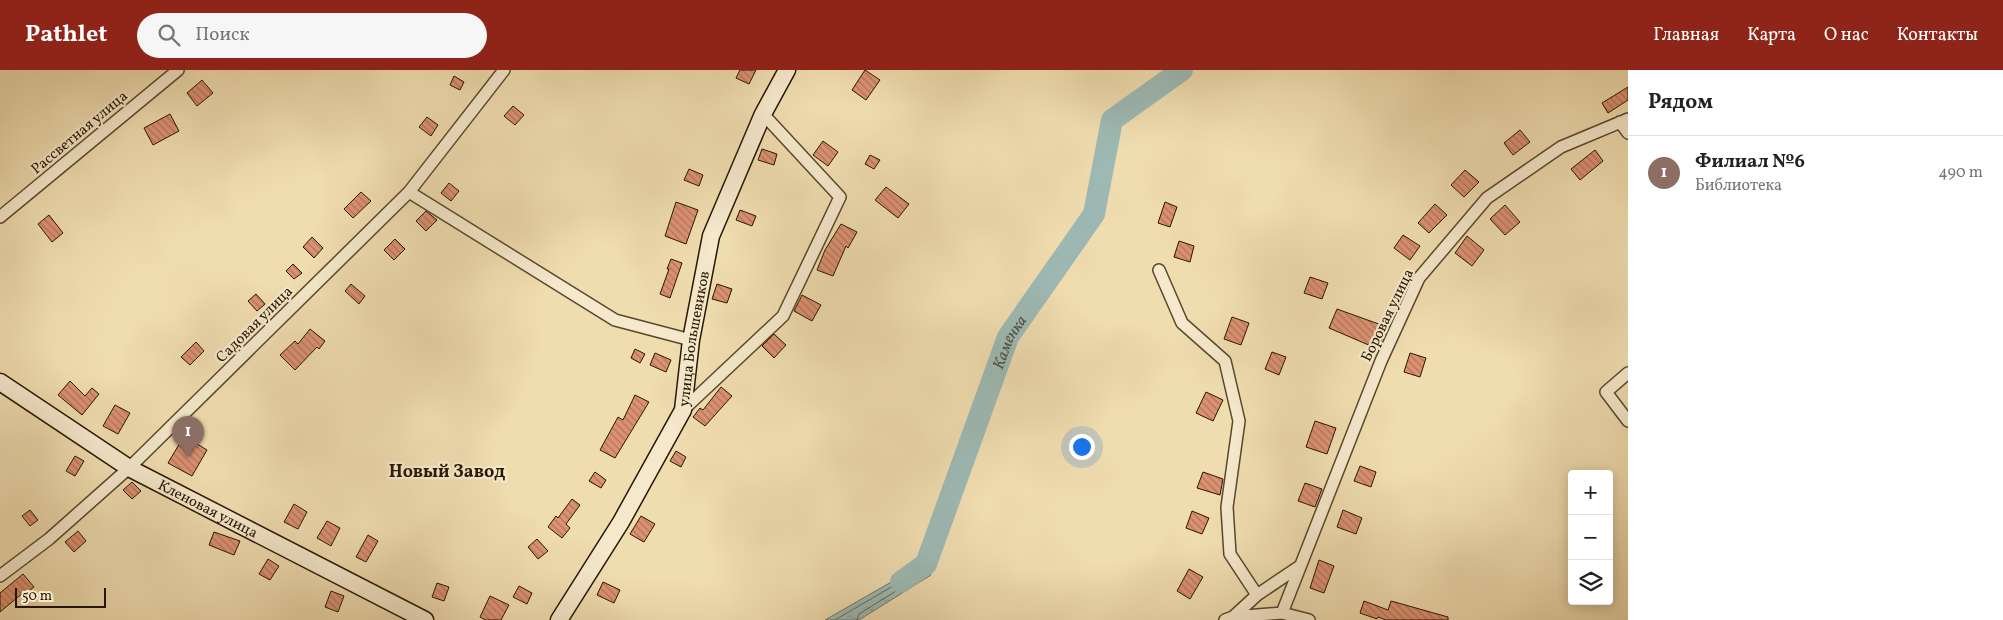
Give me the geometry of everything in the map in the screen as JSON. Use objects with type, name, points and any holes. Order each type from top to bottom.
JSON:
[{"type":"street","name":"Рассветная улица","points":[[0,217],[178,70]]},
{"type":"street","name":"Садовая улица","points":[[0,576],[49,539],[129,468],[409,192],[504,70]]},
{"type":"street","name":"улица Большевиков","points":[[559,620],[621,522],[683,410],[691,340],[711,236],[763,114],[787,70]]},
{"type":"street","points":[[683,410],[783,316],[840,197],[763,114]]},
{"type":"street","points":[[1624,120],[1628,134]]},
{"type":"street","name":"Боровая улица","points":[[1282,613],[1381,360],[1419,278],[1487,198],[1561,147],[1624,120]]},
{"type":"street","points":[[409,192],[616,320],[691,340]]},
{"type":"street","points":[[1159,270],[1182,322],[1225,361],[1239,421],[1227,508],[1230,554],[1257,595]]},
{"type":"street","points":[[1628,373],[1606,392],[1628,421]]},
{"type":"street","name":"Кленовая улица","points":[[0,382],[129,468],[425,620]]},
{"type":"street","points":[[1229,619],[1257,595],[1300,566]]},
{"type":"street","points":[[1229,619],[1282,613],[1309,620]]},
{"type":"water","points":[[915,559],[926,564],[931,575],[859,620],[825,620],[900,577]]},
{"type":"building","points":[[740,70],[756,70],[749,84],[736,78]]},
{"type":"building","points":[[865,70],[880,80],[866,100],[852,90]]},
{"type":"building","points":[[454,76],[464,82],[460,90],[450,85]]},
{"type":"building","points":[[202,80],[213,93],[197,106],[187,93]]},
{"type":"building","points":[[1628,87],[1628,100],[1608,113],[1602,103]]},
{"type":"building","points":[[513,106],[524,115],[515,125],[504,116]]},
{"type":"building","points":[[170,114],[179,131],[153,145],[144,128]]},
{"type":"building","points":[[427,117],[438,125],[431,136],[419,127]]},
{"type":"building","points":[[1520,130],[1530,142],[1513,155],[1504,143]]},
{"type":"building","points":[[823,141],[838,152],[828,166],[813,155]]},
{"type":"building","points":[[762,149],[777,154],[774,165],[758,160]]},
{"type":"building","points":[[1595,150],[1603,161],[1580,180],[1571,169]]},
{"type":"building","points":[[870,155],[880,160],[874,169],[865,164]]},
{"type":"building","points":[[689,169],[703,175],[699,186],[684,180]]},
{"type":"building","points":[[1465,170],[1479,182],[1464,197],[1451,185]]},
{"type":"building","points":[[449,183],[459,191],[451,201],[441,193]]},
{"type":"building","points":[[886,187],[909,204],[898,218],[875,200]]},
{"type":"building","points":[[361,192],[371,201],[353,218],[344,209]]},
{"type":"building","points":[[676,202],[698,210],[686,244],[665,236]]},
{"type":"building","points":[[1165,202],[1177,207],[1170,227],[1158,223]]},
{"type":"building","points":[[1435,204],[1447,215],[1429,233],[1418,223]]},
{"type":"building","points":[[1505,205],[1520,222],[1505,235],[1490,219]]},
{"type":"building","points":[[740,210],[756,216],[752,226],[736,220]]},
{"type":"building","points":[[426,211],[437,220],[426,231],[416,221]]},
{"type":"building","points":[[49,215],[63,233],[52,242],[38,224]]},
{"type":"building","points":[[841,224],[857,232],[848,248],[846,246],[833,276],[817,270],[825,250]]},
{"type":"building","points":[[1403,235],[1420,246],[1410,260],[1394,248]]},
{"type":"building","points":[[1467,236],[1484,250],[1472,266],[1455,253]]},
{"type":"building","points":[[312,237],[323,248],[314,258],[303,247]]},
{"type":"building","points":[[395,239],[405,249],[394,260],[384,250]]},
{"type":"building","points":[[1179,241],[1194,246],[1190,262],[1174,257]]},
{"type":"building","points":[[671,259],[682,263],[670,298],[660,294]]},
{"type":"building","points":[[293,264],[302,273],[294,279],[286,271]]},
{"type":"building","points":[[1310,277],[1328,283],[1322,299],[1304,293]]},
{"type":"building","points":[[351,284],[365,296],[359,304],[345,291]]},
{"type":"building","points":[[717,284],[732,289],[727,303],[712,299]]},
{"type":"building","points":[[256,294],[265,304],[257,311],[248,301]]},
{"type":"building","points":[[802,295],[821,305],[812,321],[794,311]]},
{"type":"building","points":[[1337,309],[1387,327],[1378,349],[1329,328]]},
{"type":"building","points":[[1232,317],[1249,323],[1241,345],[1224,339]]},
{"type":"building","points":[[310,329],[325,341],[319,349],[317,347],[295,370],[280,355],[295,341],[298,344]]},
{"type":"building","points":[[774,334],[786,345],[774,358],[762,346]]},
{"type":"building","points":[[196,342],[204,351],[190,365],[181,357]]},
{"type":"building","points":[[635,349],[645,354],[640,363],[631,358]]},
{"type":"building","points":[[1272,352],[1286,357],[1279,375],[1265,369]]},
{"type":"building","points":[[655,353],[671,360],[666,372],[650,365]]},
{"type":"building","points":[[1410,353],[1426,358],[1420,377],[1404,372]]},
{"type":"building","points":[[70,381],[85,396],[92,388],[99,394],[82,415],[58,395]]},
{"type":"building","points":[[721,387],[732,396],[705,426],[693,417],[700,408],[703,410]]},
{"type":"building","points":[[1206,392],[1223,400],[1213,421],[1196,413]]},
{"type":"building","points":[[635,395],[649,402],[615,458],[600,450],[618,417],[623,420]]},
{"type":"building","points":[[115,405],[130,413],[118,434],[103,426]]},
{"type":"building","points":[[1315,421],[1336,428],[1327,454],[1306,447]]},
{"type":"building","points":[[184,436],[207,450],[192,476],[168,463]]},
{"type":"building","points":[[676,451],[686,457],[681,467],[670,461]]},
{"type":"building","points":[[75,456],[84,461],[75,476],[66,471]]},
{"type":"building","points":[[1360,466],[1376,472],[1371,487],[1354,481]]},
{"type":"building","points":[[595,472],[606,480],[601,488],[589,481]]},
{"type":"building","points":[[1203,472],[1223,479],[1220,495],[1197,488]]},
{"type":"building","points":[[132,482],[141,491],[132,499],[123,490]]},
{"type":"building","points":[[1305,483],[1322,489],[1315,507],[1298,501]]},
{"type":"building","points":[[572,499],[580,505],[566,524],[570,528],[562,538],[548,527],[556,516],[558,518]]},
{"type":"building","points":[[294,504],[307,512],[298,529],[284,522]]},
{"type":"building","points":[[30,510],[38,520],[30,526],[22,516]]},
{"type":"building","points":[[1343,510],[1362,518],[1356,534],[1337,527]]},
{"type":"building","points":[[1192,511],[1209,518],[1202,534],[1186,528]]},
{"type":"building","points":[[641,516],[655,524],[644,542],[630,534]]},
{"type":"building","points":[[327,521],[340,528],[331,546],[317,538]]},
{"type":"building","points":[[78,531],[86,541],[74,552],[65,542]]},
{"type":"building","points":[[214,532],[240,541],[234,555],[209,545]]},
{"type":"building","points":[[368,535],[378,541],[366,562],[356,557]]},
{"type":"building","points":[[537,539],[548,551],[538,559],[528,547]]},
{"type":"building","points":[[268,559],[279,566],[270,580],[259,574]]},
{"type":"building","points":[[1319,560],[1334,566],[1324,593],[1310,588]]},
{"type":"building","points":[[1189,569],[1203,577],[1190,599],[1177,591]]},
{"type":"building","points":[[23,574],[34,587],[25,594],[24,592],[0,612],[0,593]]},
{"type":"building","points":[[603,582],[620,590],[614,603],[597,595]]},
{"type":"building","points":[[437,583],[449,587],[444,601],[432,597]]},
{"type":"building","points":[[519,586],[532,593],[527,604],[513,597]]},
{"type":"building","points":[[331,591],[344,596],[338,612],[325,607]]},
{"type":"building","points":[[490,596],[509,605],[501,620],[486,620],[480,617]]},
{"type":"building","points":[[1364,601],[1388,610],[1391,601],[1448,617],[1448,620],[1386,620],[1378,617],[1377,619],[1360,613]]},
{"type":"waterway","name":"Каменка","points":[[901,582],[926,564],[1008,337],[1094,214],[1112,120],[1182,70]]},
{"type":"place","name":"Филиал №6","points":[[188,457]]},
{"type":"district","name":"Новый Завод","points":[[447,471]]}]
